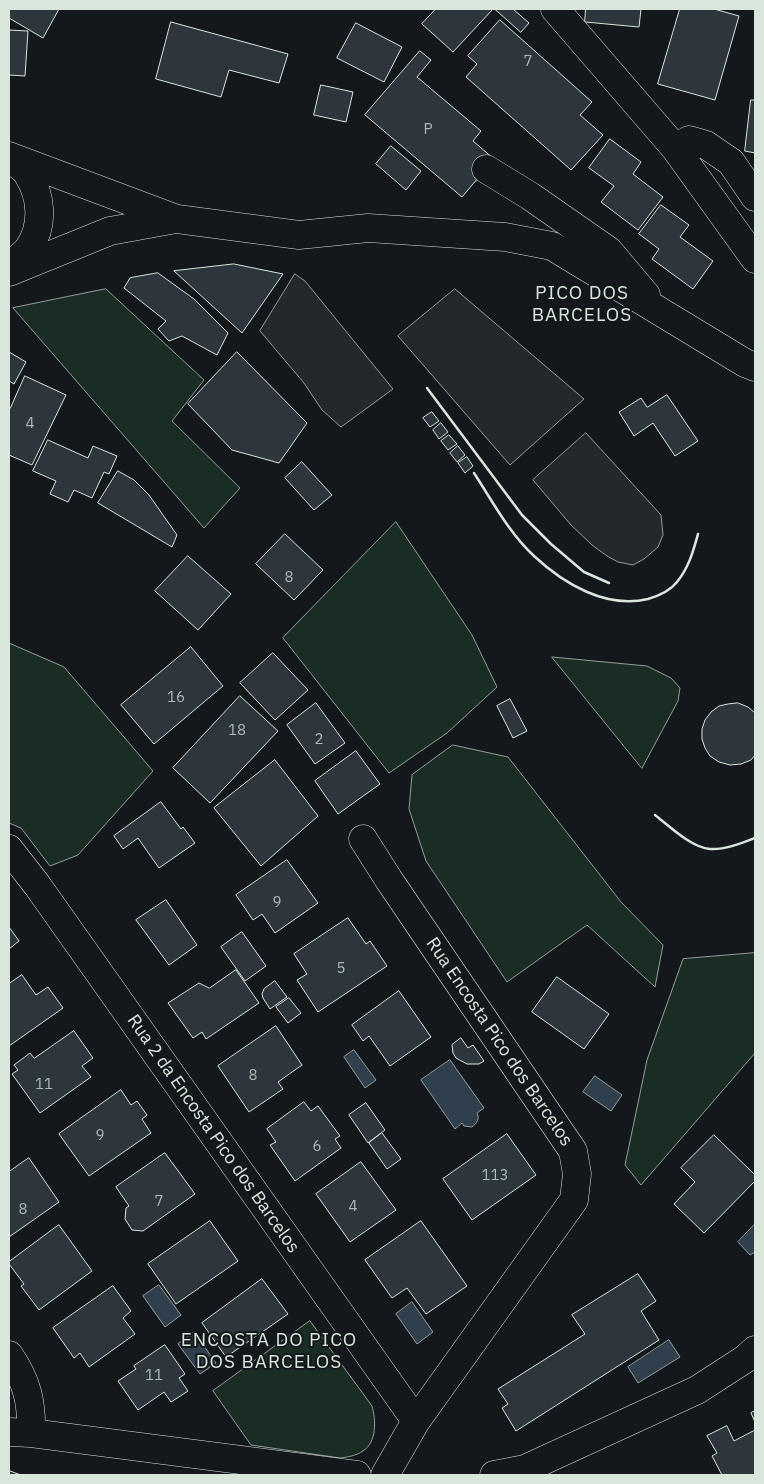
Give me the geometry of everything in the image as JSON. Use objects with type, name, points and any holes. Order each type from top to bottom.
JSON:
[{"type":"street","points":[[555,9],[675,148],[755,259]]},
{"type":"street","points":[[675,148],[689,140],[706,145],[731,162],[755,197]]},
{"type":"street","points":[[9,157],[177,219],[299,235],[368,228],[505,237],[552,246],[745,364],[755,367]]},
{"type":"street","points":[[9,157],[26,172],[37,193],[40,215],[37,232],[28,249],[9,266]]},
{"type":"street","points":[[486,169],[530,196],[609,251],[662,313]]},
{"type":"street","points":[[9,272],[110,231],[177,219]]},
{"type":"street","name":"Rua Encosta Pico dos Barcelos","points":[[363,839],[573,1151],[577,1174],[574,1200],[416,1420],[385,1475]]},
{"type":"street","name":"Rua 2 da Encosta Pico dos Barcelos","points":[[9,849],[37,885],[416,1420]]},
{"type":"street","points":[[494,1475],[525,1469],[696,1390],[745,1359],[755,1350]]},
{"type":"street","points":[[9,1355],[27,1388],[32,1413],[20,1432],[357,1475]]},
{"type":"green space","points":[[106,289],[204,380],[172,421],[240,488],[204,528],[13,308]]},
{"type":"green space","points":[[396,522],[472,635],[497,687],[447,733],[389,773],[283,638]]},
{"type":"green space","points":[[9,643],[64,667],[153,771],[78,855],[50,866],[21,828],[9,823]]},
{"type":"green space","points":[[552,657],[647,666],[671,678],[680,688],[678,701],[642,768]]},
{"type":"green space","points":[[453,745],[508,757],[621,902],[663,945],[655,987],[587,925],[507,982],[426,861],[409,809],[412,775]]},
{"type":"green space","points":[[755,953],[755,1053],[641,1185],[625,1165],[647,1060],[683,959]]},
{"type":"green space","points":[[310,1321],[372,1406],[375,1424],[373,1436],[368,1447],[360,1453],[340,1458],[251,1445],[213,1391]]},
{"type":"shaded area","points":[[295,274],[305,281],[393,389],[341,427],[322,410],[304,383],[260,331]]},
{"type":"shaded area","points":[[455,289],[584,399],[510,465],[398,336]]},
{"type":"shaded area","points":[[586,433],[661,515],[663,535],[658,547],[644,559],[633,565],[618,562],[592,545],[571,525],[533,480]]},
{"type":"water","points":[[354,1050],[376,1080],[365,1088],[344,1057]]},
{"type":"water","points":[[450,1060],[484,1108],[477,1113],[478,1121],[472,1127],[464,1126],[462,1123],[455,1129],[421,1080]]},
{"type":"water","points":[[595,1076],[622,1095],[611,1111],[583,1092]]},
{"type":"water","points":[[755,1224],[755,1252],[750,1255],[738,1242]]},
{"type":"water","points":[[159,1285],[181,1315],[165,1327],[143,1296]]},
{"type":"water","points":[[412,1302],[433,1332],[417,1344],[396,1314]]},
{"type":"water","points":[[194,1332],[216,1363],[200,1374],[178,1344]]},
{"type":"water","points":[[669,1340],[680,1357],[638,1383],[628,1367]]},
{"type":"building","points":[[9,9],[59,9],[43,38],[9,18]]},
{"type":"building","points":[[436,9],[493,9],[453,52],[422,24]]},
{"type":"building","points":[[495,9],[513,9],[529,23],[521,32]]},
{"type":"building","points":[[586,9],[641,9],[639,27],[585,22]]},
{"type":"building","points":[[680,9],[714,9],[739,16],[715,100],[658,84]]},
{"type":"building","points":[[500,20],[592,102],[580,115],[603,135],[571,170],[466,77],[477,64],[468,56]]},
{"type":"building","points":[[171,22],[288,54],[279,83],[229,70],[221,97],[156,79]]},
{"type":"building","points":[[356,23],[402,47],[384,82],[337,58]]},
{"type":"building","points":[[9,30],[28,31],[25,76],[9,75]]},
{"type":"building","points":[[420,51],[431,60],[417,77],[481,131],[473,141],[494,159],[462,197],[365,115]]},
{"type":"building","points":[[321,85],[353,92],[346,122],[314,115]]},
{"type":"building","points":[[751,100],[755,100],[755,153],[745,151]]},
{"type":"building","points":[[610,139],[641,162],[633,174],[663,197],[638,230],[601,202],[614,186],[589,168]]},
{"type":"building","points":[[391,146],[421,171],[406,190],[376,164]]},
{"type":"building","points":[[661,205],[689,225],[680,237],[713,261],[693,289],[652,259],[659,249],[639,234]]},
{"type":"building","points":[[234,264],[283,274],[242,333],[174,271]]},
{"type":"building","points":[[158,273],[194,299],[228,333],[217,355],[182,336],[169,341],[158,329],[166,321],[124,288],[130,278]]},
{"type":"building","points":[[9,352],[26,362],[14,384],[9,381]]},
{"type":"building","points":[[237,352],[307,423],[279,463],[232,450],[188,404]]},
{"type":"building","points":[[25,376],[66,395],[32,465],[9,455],[9,407]]},
{"type":"building","points":[[667,395],[698,441],[675,456],[653,423],[634,436],[619,412],[641,398],[647,407]]},
{"type":"building","points":[[432,412],[439,421],[430,427],[423,418]]},
{"type":"building","points":[[441,423],[448,432],[439,439],[433,430]]},
{"type":"building","points":[[449,435],[457,444],[448,450],[441,441]]},
{"type":"building","points":[[48,440],[88,458],[93,446],[117,456],[109,474],[104,472],[92,498],[74,490],[68,502],[50,494],[56,481],[33,471]]},
{"type":"building","points":[[458,446],[465,455],[457,462],[450,453]]},
{"type":"building","points":[[467,457],[473,466],[465,473],[458,463]]},
{"type":"building","points":[[302,462],[332,495],[314,510],[285,478]]},
{"type":"building","points":[[118,471],[134,480],[149,495],[177,535],[172,547],[98,503]]},
{"type":"building","points":[[285,534],[323,570],[294,600],[256,564]]},
{"type":"building","points":[[188,556],[231,594],[198,630],[155,591]]},
{"type":"building","points":[[191,647],[223,686],[154,744],[121,705]]},
{"type":"building","points":[[273,653],[308,690],[275,720],[240,683]]},
{"type":"building","points":[[240,696],[278,731],[210,803],[173,768]]},
{"type":"building","points":[[510,699],[527,731],[513,738],[497,706]]},
{"type":"building","points":[[316,703],[345,743],[315,764],[287,725]]},
{"type":"building","points":[[738,703],[748,707],[755,713],[755,755],[751,760],[741,764],[730,765],[719,762],[710,756],[702,739],[702,729],[705,720],[719,706]]},
{"type":"building","points":[[356,751],[380,784],[338,814],[315,781]]},
{"type":"building","points":[[275,760],[318,816],[261,866],[214,808]]},
{"type":"building","points":[[161,802],[181,829],[183,827],[195,843],[159,868],[138,838],[123,849],[114,836]]},
{"type":"building","points":[[287,860],[318,903],[275,933],[262,914],[253,920],[236,895]]},
{"type":"building","points":[[166,900],[197,945],[169,965],[136,920]]},
{"type":"building","points":[[348,918],[366,944],[370,941],[387,966],[318,1012],[297,980],[307,974],[294,954]]},
{"type":"building","points":[[9,927],[19,941],[9,949]]},
{"type":"building","points":[[242,932],[266,966],[245,981],[221,947]]},
{"type":"building","points":[[236,970],[259,1003],[206,1039],[202,1032],[193,1038],[168,1003],[199,983],[209,988]]},
{"type":"building","points":[[22,975],[36,995],[48,987],[63,1008],[9,1046],[9,984]]},
{"type":"building","points":[[557,977],[609,1014],[584,1049],[532,1012]]},
{"type":"building","points":[[275,981],[287,997],[270,1009],[262,994],[264,989]]},
{"type":"building","points":[[399,991],[431,1037],[390,1066],[369,1036],[363,1041],[352,1025]]},
{"type":"building","points":[[289,998],[301,1013],[288,1023],[276,1007]]},
{"type":"building","points":[[276,1026],[302,1065],[278,1082],[283,1089],[249,1112],[218,1066]]},
{"type":"building","points":[[74,1031],[93,1058],[82,1066],[91,1077],[40,1113],[12,1074],[18,1070],[14,1065],[30,1053],[34,1058]]},
{"type":"building","points":[[461,1038],[468,1048],[473,1045],[484,1061],[479,1064],[467,1064],[456,1058],[452,1045]]},
{"type":"building","points":[[121,1090],[131,1105],[137,1101],[147,1115],[142,1119],[151,1133],[89,1176],[59,1134]]},
{"type":"building","points":[[304,1102],[311,1111],[318,1106],[340,1136],[335,1139],[341,1148],[295,1181],[270,1145],[276,1142],[267,1129]]},
{"type":"building","points":[[366,1103],[385,1130],[368,1143],[349,1115]]},
{"type":"building","points":[[382,1133],[401,1159],[387,1169],[369,1143]]},
{"type":"building","points":[[507,1134],[536,1175],[472,1220],[443,1179]]},
{"type":"building","points":[[714,1135],[755,1175],[755,1181],[704,1233],[674,1204],[695,1182],[681,1168]]},
{"type":"building","points":[[165,1153],[195,1194],[143,1231],[132,1230],[125,1219],[126,1208],[129,1206],[116,1187]]},
{"type":"building","points":[[29,1158],[59,1202],[9,1237],[9,1172]]},
{"type":"building","points":[[361,1162],[396,1210],[350,1242],[316,1194]]},
{"type":"building","points":[[210,1221],[238,1261],[176,1304],[148,1264]]},
{"type":"building","points":[[421,1221],[467,1286],[426,1314],[407,1288],[392,1298],[365,1260]]},
{"type":"building","points":[[59,1225],[92,1271],[39,1310],[21,1286],[24,1284],[9,1262]]},
{"type":"building","points":[[638,1274],[656,1301],[641,1311],[659,1340],[516,1431],[502,1408],[508,1404],[498,1389],[585,1334],[572,1315]]},
{"type":"building","points":[[262,1279],[288,1314],[226,1357],[202,1323]]},
{"type":"building","points":[[113,1286],[131,1311],[123,1318],[135,1334],[89,1367],[80,1353],[74,1358],[53,1328]]},
{"type":"building","points":[[165,1345],[185,1374],[179,1378],[188,1391],[171,1402],[164,1392],[138,1410],[118,1381],[136,1369],[134,1366]]},
{"type":"building","points":[[755,1411],[755,1422],[751,1413]]},
{"type":"building","points":[[727,1426],[734,1441],[755,1430],[755,1475],[722,1475],[712,1456],[717,1453],[707,1436]]},
{"type":"building","points":[[10,1471],[21,1475],[9,1475]]},
{"type":"wall","points":[[427,388],[522,515],[551,544],[584,572],[609,583]]},
{"type":"wall","points":[[474,473],[509,527],[534,556],[572,585],[601,597],[632,601],[648,599],[667,591],[685,571],[698,534]]},
{"type":"wall","points":[[655,815],[681,836],[703,848],[733,846],[755,838]]},
{"type":"district","name":"PICO DOS BARCELOS","points":[[582,305]]},
{"type":"district","name":"ENCOSTA DO PICO DOS BARCELOS","points":[[269,1352]]}]
